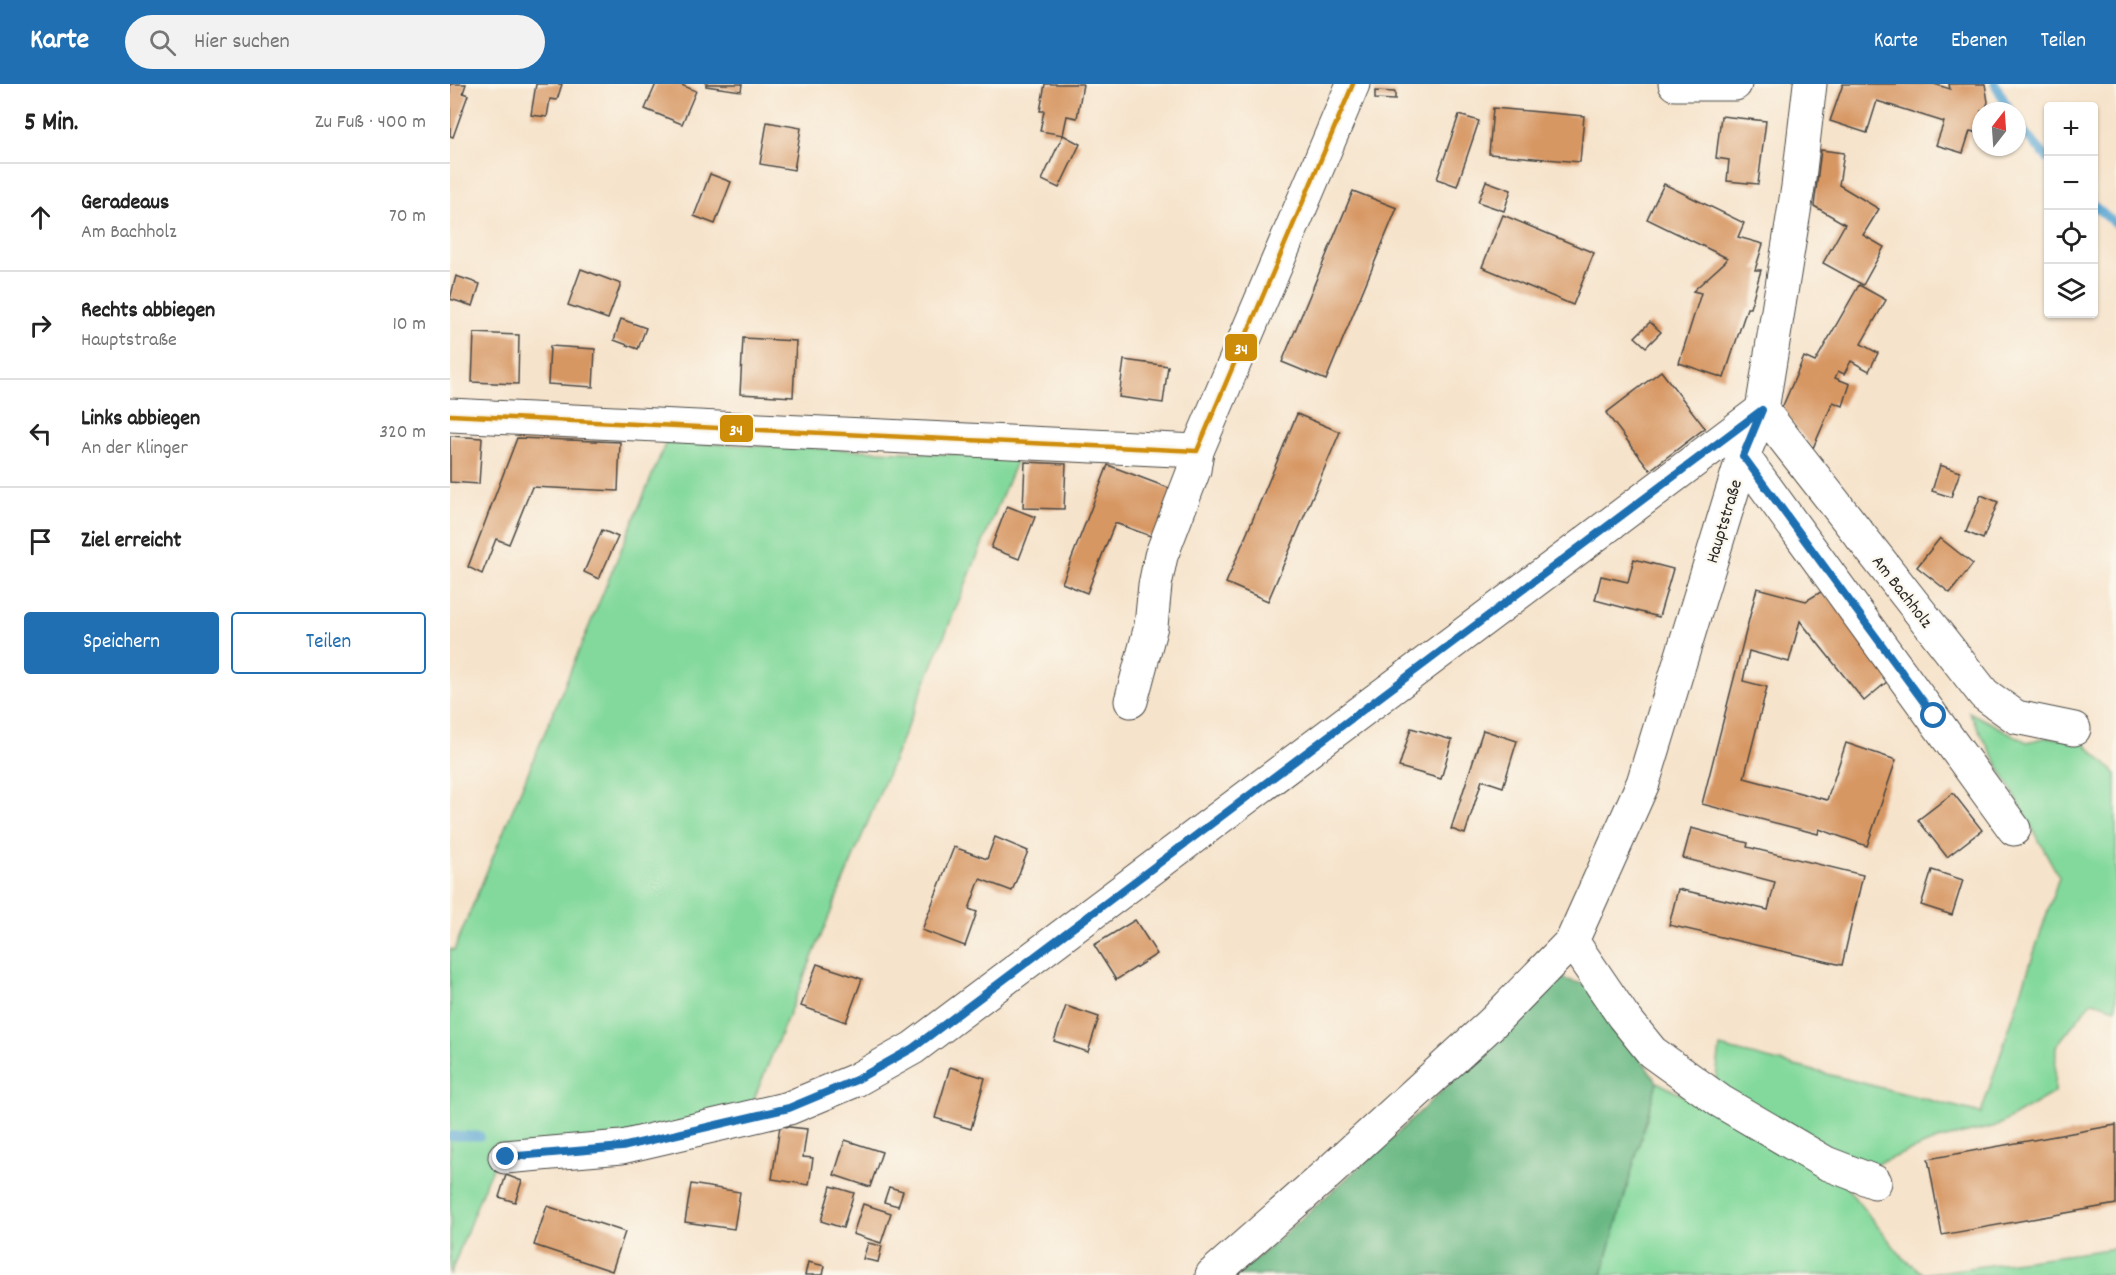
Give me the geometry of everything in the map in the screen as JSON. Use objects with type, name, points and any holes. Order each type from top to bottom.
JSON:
[{"type":"street","points":[[1131,701],[1151,626],[1155,585],[1161,556],[1194,470],[1197,451],[1353,84]]},
{"type":"street","points":[[1675,84],[1735,84]]},
{"type":"street","name":"Hauptstraße","points":[[1572,941],[1643,783],[1743,456],[1762,410],[1798,187],[1810,84]]},
{"type":"street","points":[[506,1157],[622,1147],[789,1108],[856,1080],[913,1048],[1762,410]]},
{"type":"street","name":"Am Bachholz","points":[[1762,410],[1984,693],[2016,717],[2074,729]]},
{"type":"street","points":[[450,415],[1197,451]]},
{"type":"street","points":[[1743,456],[2014,829]]},
{"type":"street","points":[[1212,1275],[1491,1024],[1572,941],[1623,1016],[1652,1052],[1720,1101],[1826,1163],[1875,1182]]},
{"type":"green space","points":[[666,442],[1018,457],[751,1106],[620,1139],[503,1149],[487,1179],[450,1275],[450,949],[454,950]]},
{"type":"green space","points":[[1969,712],[2027,742],[2048,737],[2083,742],[2116,774],[2116,1008],[2092,1001],[2056,1046],[2055,1092],[1997,1126],[1937,1140],[1874,1165],[1832,1156],[1715,1085],[1720,1047],[1981,1113],[2059,877]]},
{"type":"green space","points":[[1556,977],[1591,986],[1657,1082],[1602,1275],[1238,1275],[1402,1129]]},
{"type":"green space","points":[[1657,1082],[1838,1177],[1903,1258],[1924,1274],[2116,1248],[2116,1275],[1602,1275]]},
{"type":"building","points":[[450,84],[466,84],[463,93],[468,95],[453,137],[450,136]]},
{"type":"building","points":[[536,84],[562,84],[557,100],[550,99],[547,117],[531,115]]},
{"type":"building","points":[[656,84],[679,84],[696,91],[682,124],[645,109]]},
{"type":"building","points":[[706,84],[742,84],[741,91],[706,86]]},
{"type":"building","points":[[1045,84],[1083,84],[1077,118],[1067,116],[1063,135],[1040,131],[1044,111],[1040,111]]},
{"type":"building","points":[[1843,84],[1934,84],[1950,89],[1949,84],[1985,84],[1988,102],[1972,102],[1972,132],[1970,131],[1963,153],[1936,145],[1944,122],[1877,101],[1867,133],[1830,121]]},
{"type":"building","points":[[1375,91],[1395,92],[1395,100],[1375,99]]},
{"type":"building","points":[[1493,108],[1584,116],[1580,162],[1489,154]]},
{"type":"building","points":[[1459,115],[1479,121],[1457,186],[1437,179]]},
{"type":"building","points":[[1721,116],[1766,121],[1758,184],[1727,181],[1729,160],[1716,158]]},
{"type":"building","points":[[767,122],[801,128],[794,170],[760,164]]},
{"type":"building","points":[[1063,135],[1080,144],[1059,188],[1042,180]]},
{"type":"building","points":[[1821,150],[1844,153],[1839,185],[1879,209],[1863,235],[1884,247],[1863,285],[1823,263],[1845,224],[1814,206]]},
{"type":"building","points":[[710,174],[731,182],[715,224],[694,216]]},
{"type":"building","points":[[1486,181],[1511,190],[1504,211],[1478,202]]},
{"type":"building","points":[[1664,184],[1744,223],[1738,237],[1763,244],[1755,270],[1761,270],[1750,308],[1747,308],[1724,378],[1679,363],[1701,293],[1693,291],[1727,258],[1647,219]]},
{"type":"building","points":[[1353,191],[1397,208],[1326,380],[1282,362]]},
{"type":"building","points":[[1503,215],[1594,253],[1573,305],[1482,267]]},
{"type":"building","points":[[581,269],[621,284],[608,319],[568,305]]},
{"type":"building","points":[[456,276],[480,284],[473,306],[450,299]]},
{"type":"building","points":[[1859,285],[1886,300],[1861,344],[1878,353],[1869,371],[1851,361],[1844,374],[1838,371],[1835,378],[1850,384],[1843,406],[1833,402],[1813,448],[1781,410],[1804,357],[1815,362]]},
{"type":"building","points":[[621,319],[646,328],[638,349],[614,340]]},
{"type":"building","points":[[1650,322],[1661,332],[1646,347],[1635,337]]},
{"type":"building","points":[[474,333],[519,335],[518,384],[472,382]]},
{"type":"building","points":[[743,338],[796,341],[793,397],[740,394]]},
{"type":"building","points":[[550,346],[595,349],[593,387],[548,384]]},
{"type":"building","points":[[1124,360],[1168,366],[1163,403],[1119,397]]},
{"type":"building","points":[[1661,371],[1705,428],[1650,470],[1606,413]]},
{"type":"building","points":[[1297,414],[1340,432],[1268,601],[1226,583]]},
{"type":"building","points":[[450,436],[482,438],[479,484],[450,482]]},
{"type":"building","points":[[517,438],[620,442],[618,491],[532,487],[509,544],[496,539],[482,574],[468,567]]},
{"type":"building","points":[[1025,462],[1066,464],[1064,509],[1023,508]]},
{"type":"building","points":[[1108,465],[1174,490],[1156,538],[1115,523],[1087,593],[1062,583]]},
{"type":"building","points":[[1940,465],[1960,472],[1951,497],[1932,491]]},
{"type":"building","points":[[1981,495],[1998,502],[1983,539],[1966,532]]},
{"type":"building","points":[[1007,506],[1035,517],[1019,559],[991,548]]},
{"type":"building","points":[[602,530],[618,537],[599,579],[584,572]]},
{"type":"building","points":[[1940,538],[1973,564],[1950,593],[1917,567]]},
{"type":"building","points":[[1634,559],[1673,569],[1659,617],[1595,600],[1601,576],[1628,582]]},
{"type":"building","points":[[1757,588],[1806,601],[1824,590],[1894,676],[1864,701],[1800,621],[1789,662],[1749,651],[1743,681],[1767,687],[1744,778],[1827,800],[1846,743],[1896,760],[1867,846],[1819,829],[1818,834],[1702,804]]},
{"type":"building","points":[[1411,728],[1452,740],[1441,779],[1399,767]]},
{"type":"building","points":[[1483,730],[1517,741],[1503,787],[1482,780],[1465,834],[1451,829]]},
{"type":"building","points":[[1953,793],[1982,830],[1947,857],[1918,820]]},
{"type":"building","points":[[1691,828],[1748,843],[1747,847],[1863,875],[1842,965],[1669,925],[1678,889],[1768,910],[1775,882],[1683,858]]},
{"type":"building","points":[[995,837],[1028,851],[1012,891],[980,879],[969,909],[977,912],[965,946],[922,930],[954,847],[987,859]]},
{"type":"building","points":[[1932,870],[1963,880],[1952,915],[1921,905]]},
{"type":"building","points":[[1135,920],[1157,954],[1116,980],[1094,945]]},
{"type":"building","points":[[817,964],[862,979],[846,1022],[801,1006]]},
{"type":"building","points":[[1066,1006],[1099,1017],[1088,1052],[1054,1041]]},
{"type":"building","points":[[950,1067],[985,1078],[971,1129],[935,1118]]},
{"type":"building","points":[[2116,1125],[2116,1204],[1942,1235],[1928,1159]]},
{"type":"building","points":[[780,1126],[807,1129],[803,1157],[813,1158],[809,1185],[772,1179]]},
{"type":"building","points":[[845,1140],[882,1152],[870,1187],[834,1175]]},
{"type":"building","points":[[506,1175],[522,1181],[515,1202],[499,1197]]},
{"type":"building","points":[[691,1184],[740,1192],[734,1229],[685,1222]]},
{"type":"building","points":[[831,1186],[854,1193],[843,1228],[821,1221]]},
{"type":"building","points":[[889,1187],[903,1191],[898,1206],[884,1202]]},
{"type":"building","points":[[863,1204],[891,1213],[881,1243],[853,1234]]},
{"type":"building","points":[[547,1206],[625,1232],[612,1271],[534,1245]]},
{"type":"building","points":[[868,1243],[882,1246],[878,1262],[863,1259]]},
{"type":"building","points":[[808,1262],[825,1266],[823,1275],[805,1275]]},
{"type":"waterway","points":[[1995,84],[2005,102]]},
{"type":"waterway","points":[[2026,134],[2045,156]]},
{"type":"waterway","points":[[2098,209],[2116,224]]},
{"type":"waterway","points":[[450,1136],[480,1136]]},
{"type":"transit line","name":"34","points":[[450,415],[1197,451],[1353,84]]},
{"type":"route","points":[[506,1157],[622,1147],[789,1108],[856,1080],[913,1048],[1762,410],[1743,456],[1934,716]]}]
